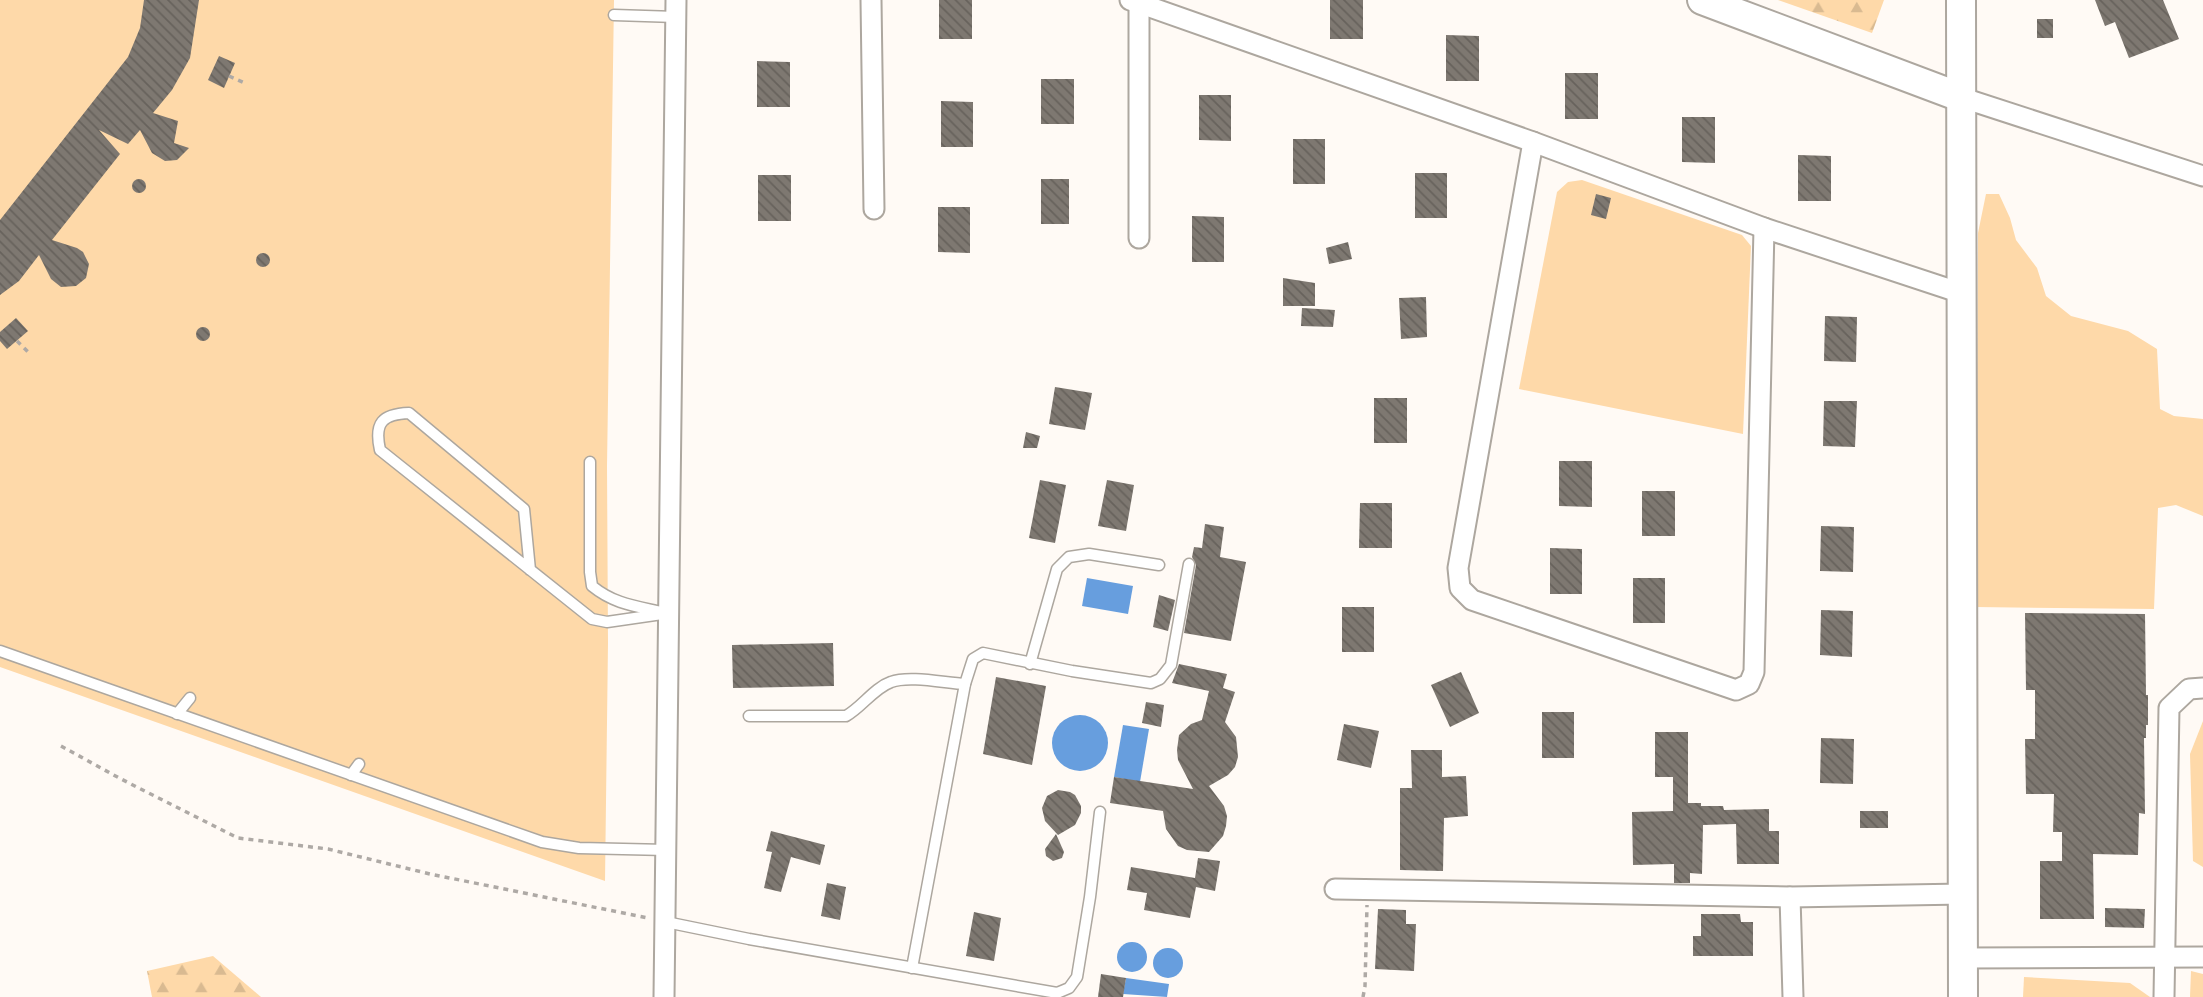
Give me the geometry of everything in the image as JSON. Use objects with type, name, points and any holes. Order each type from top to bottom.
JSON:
[{"type":"street","points":[[871,0],[874,208]]},
{"type":"street","points":[[1702,0],[1960,97],[2203,176]]},
{"type":"street","points":[[1961,0],[1963,997]]},
{"type":"street","points":[[1139,238],[1134,1],[1533,142],[1764,228],[1961,293]]},
{"type":"street","points":[[664,997],[676,8]]},
{"type":"street","points":[[1533,142],[1458,568],[1460,588],[1472,600],[1736,690],[1749,684],[1754,673],[1764,228]]},
{"type":"street","points":[[2164,997],[2169,708],[2189,690],[2203,688]]},
{"type":"street","points":[[1335,889],[1790,897],[1963,894]]},
{"type":"street","points":[[1790,897],[1793,997]]},
{"type":"street","points":[[1963,958],[2203,957]]},
{"type":"lane","points":[[614,15],[676,8]]},
{"type":"lane","points":[[530,570],[524,509],[409,413],[392,414],[379,424],[376,435],[380,450],[530,570],[592,619],[607,622],[669,613]]},
{"type":"lane","points":[[590,462],[590,572],[593,586],[607,598],[618,602],[669,613]]},
{"type":"lane","points":[[1030,664],[1057,569],[1069,557],[1089,554],[1159,565]]},
{"type":"lane","points":[[912,968],[965,684],[973,660],[983,653],[1030,664],[1151,683],[1160,679],[1171,665],[1189,564]]},
{"type":"lane","points":[[0,651],[542,842],[579,848],[667,849]]},
{"type":"lane","points":[[748,716],[846,716],[859,709],[873,694],[891,682],[915,680],[965,684]]},
{"type":"lane","points":[[177,714],[190,698]]},
{"type":"lane","points":[[351,775],[359,764]]},
{"type":"lane","points":[[666,922],[1057,993],[1069,988],[1076,977],[1090,897],[1100,812]]},
{"type":"path","points":[[229,76],[247,84]]},
{"type":"path","points":[[17,341],[28,352]]},
{"type":"path","points":[[61,746],[238,838],[328,849],[430,874],[666,922]]},
{"type":"path","points":[[1363,997],[1368,918],[1365,889]]},
{"type":"green space","points":[[0,0],[614,0],[607,466],[605,881],[0,667]]},
{"type":"green space","points":[[1778,0],[1884,0],[1872,33]]},
{"type":"green space","points":[[1582,180],[1742,235],[1751,246],[1743,434],[1519,389],[1557,192],[1568,182]]},
{"type":"green space","points":[[1986,194],[1999,194],[2016,240],[2037,268],[2046,296],[2071,316],[2128,331],[2157,349],[2160,409],[2174,416],[2203,419],[2203,516],[2176,505],[2158,508],[2154,609],[1976,607],[1978,233]]},
{"type":"green space","points":[[2203,721],[2203,867],[2193,861],[2190,754]]},
{"type":"green space","points":[[213,956],[261,997],[152,997],[147,971]]},
{"type":"green space","points":[[2191,971],[2203,974],[2203,997],[2190,997]]},
{"type":"green space","points":[[2024,977],[2130,983],[2150,997],[2023,997]]},
{"type":"water","points":[[1087,578],[1133,586],[1128,614],[1082,606]]},
{"type":"water","points":[[1074,715],[1086,715],[1096,719],[1104,727],[1108,743],[1104,759],[1096,767],[1086,771],[1074,771],[1064,767],[1056,759],[1052,749],[1052,737],[1056,727],[1064,719]]},
{"type":"water","points":[[1123,725],[1149,729],[1140,782],[1114,777]]},
{"type":"water","points":[[1132,942],[1142,947],[1147,957],[1142,967],[1132,972],[1122,967],[1117,957],[1122,947]]},
{"type":"water","points":[[1168,948],[1174,949],[1182,957],[1182,969],[1174,977],[1168,978],[1162,977],[1154,969],[1153,963],[1154,957],[1162,949]]},
{"type":"water","points":[[1126,978],[1169,984],[1167,997],[1123,994]]},
{"type":"building","points":[[144,0],[199,0],[190,58],[172,90],[153,113],[178,121],[174,143],[189,148],[177,160],[165,161],[152,153],[140,130],[128,144],[99,130],[120,154],[52,240],[83,252],[89,264],[86,278],[76,286],[61,287],[51,279],[39,255],[19,281],[0,295],[0,220],[128,57],[140,28]]},
{"type":"building","points":[[939,0],[972,0],[972,39],[939,39]]},
{"type":"building","points":[[1330,0],[1363,0],[1363,39],[1330,39]]},
{"type":"building","points":[[2095,0],[2163,0],[2179,39],[2129,58],[2115,22],[2105,26]]},
{"type":"building","points":[[2037,19],[2053,19],[2053,38],[2037,38]]},
{"type":"building","points":[[1446,35],[1479,36],[1479,81],[1446,81]]},
{"type":"building","points":[[219,56],[235,63],[224,88],[208,80]]},
{"type":"building","points":[[757,61],[790,62],[790,107],[757,107]]},
{"type":"building","points":[[1565,73],[1598,73],[1598,119],[1565,119]]},
{"type":"building","points":[[1041,79],[1074,79],[1074,124],[1041,124]]},
{"type":"building","points":[[1199,95],[1231,95],[1231,141],[1199,140]]},
{"type":"building","points":[[941,101],[973,102],[973,147],[941,147]]},
{"type":"building","points":[[1682,117],[1715,117],[1715,163],[1682,162]]},
{"type":"building","points":[[1293,139],[1325,139],[1325,184],[1293,184]]},
{"type":"building","points":[[1798,155],[1831,156],[1831,201],[1798,201]]},
{"type":"building","points":[[1415,173],[1447,173],[1447,218],[1415,218]]},
{"type":"building","points":[[758,175],[791,175],[791,221],[758,221]]},
{"type":"building","points":[[136,179],[142,179],[146,186],[142,193],[136,193],[132,189],[132,183]]},
{"type":"building","points":[[1041,179],[1069,179],[1069,224],[1041,224]]},
{"type":"building","points":[[1596,194],[1611,198],[1606,219],[1591,215]]},
{"type":"building","points":[[938,207],[970,207],[970,253],[938,252]]},
{"type":"building","points":[[1192,216],[1224,217],[1224,262],[1192,262]]},
{"type":"building","points":[[1348,242],[1352,259],[1329,264],[1326,248]]},
{"type":"building","points":[[260,253],[266,253],[270,260],[266,267],[260,267],[256,263],[256,257]]},
{"type":"building","points":[[1283,278],[1315,283],[1315,306],[1283,306]]},
{"type":"building","points":[[1426,297],[1427,337],[1401,339],[1399,298]]},
{"type":"building","points":[[1302,308],[1335,310],[1333,327],[1301,326]]},
{"type":"building","points":[[1825,316],[1857,317],[1856,362],[1824,361]]},
{"type":"building","points":[[16,318],[28,331],[7,349],[0,341],[0,332]]},
{"type":"building","points":[[200,327],[206,327],[210,334],[206,341],[200,341],[196,337],[196,331]]},
{"type":"building","points":[[1055,387],[1092,393],[1085,430],[1049,424]]},
{"type":"building","points":[[1374,398],[1407,398],[1407,443],[1374,443]]},
{"type":"building","points":[[1824,401],[1857,401],[1855,447],[1823,446]]},
{"type":"building","points":[[1026,432],[1040,436],[1037,448],[1023,448]]},
{"type":"building","points":[[1559,461],[1592,461],[1592,507],[1559,506]]},
{"type":"building","points":[[1040,480],[1066,485],[1055,543],[1029,538]]},
{"type":"building","points":[[1107,480],[1134,485],[1126,531],[1098,526]]},
{"type":"building","points":[[1642,491],[1675,491],[1675,536],[1642,536]]},
{"type":"building","points":[[1360,503],[1392,503],[1392,548],[1359,548]]},
{"type":"building","points":[[1205,524],[1224,527],[1220,557],[1246,562],[1231,641],[1184,633],[1196,565],[1192,557],[1194,547],[1202,548]]},
{"type":"building","points":[[1821,526],[1854,527],[1853,572],[1820,571]]},
{"type":"building","points":[[1550,548],[1582,549],[1582,594],[1550,594]]},
{"type":"building","points":[[1633,578],[1665,578],[1665,623],[1633,623]]},
{"type":"building","points":[[1159,595],[1175,600],[1168,631],[1153,627]]},
{"type":"building","points":[[1342,607],[1374,607],[1374,652],[1342,652]]},
{"type":"building","points":[[1821,610],[1853,611],[1852,657],[1820,655]]},
{"type":"building","points":[[2025,613],[2145,614],[2148,725],[2144,738],[2145,814],[2139,813],[2138,855],[2093,854],[2094,919],[2040,919],[2040,861],[2062,861],[2062,832],[2053,832],[2054,794],[2026,794],[2025,739],[2035,739],[2035,690],[2026,690]]},
{"type":"building","points":[[833,643],[834,686],[733,688],[732,645]]},
{"type":"building","points":[[1179,664],[1227,674],[1223,688],[1235,692],[1225,722],[1236,737],[1238,757],[1235,767],[1228,775],[1209,786],[1224,806],[1227,816],[1223,836],[1209,852],[1187,850],[1178,846],[1166,829],[1163,811],[1110,803],[1114,777],[1193,789],[1178,760],[1179,735],[1191,724],[1202,720],[1209,691],[1172,683]]},
{"type":"building","points":[[1461,672],[1479,713],[1450,727],[1431,685]]},
{"type":"building","points":[[996,677],[1046,686],[1032,765],[983,754]]},
{"type":"building","points":[[1146,702],[1164,705],[1161,727],[1142,723]]},
{"type":"building","points":[[1542,712],[1574,712],[1574,758],[1542,758]]},
{"type":"building","points":[[1344,724],[1379,731],[1371,768],[1337,760]]},
{"type":"building","points":[[1655,732],[1688,732],[1688,803],[1723,806],[1724,810],[1769,809],[1769,831],[1779,831],[1779,864],[1737,864],[1736,824],[1703,825],[1702,874],[1690,873],[1690,883],[1674,883],[1674,864],[1633,865],[1632,812],[1673,811],[1673,777],[1655,777]]},
{"type":"building","points":[[1821,738],[1854,739],[1853,784],[1820,783]]},
{"type":"building","points":[[1411,750],[1442,750],[1442,777],[1466,776],[1468,816],[1444,818],[1443,871],[1400,870],[1400,788],[1412,788]]},
{"type":"building","points":[[1058,790],[1075,795],[1081,806],[1081,813],[1075,825],[1058,835],[1045,821],[1042,808],[1047,796]]},
{"type":"building","points":[[1860,811],[1888,811],[1888,828],[1860,828]]},
{"type":"building","points":[[771,831],[825,845],[820,865],[791,857],[781,892],[764,888],[772,852],[766,851]]},
{"type":"building","points":[[1056,834],[1064,852],[1062,858],[1053,861],[1046,856],[1045,849]]},
{"type":"building","points":[[1198,858],[1220,861],[1215,891],[1196,887],[1190,918],[1144,910],[1147,893],[1127,890],[1131,867],[1195,878]]},
{"type":"building","points":[[827,883],[846,887],[840,920],[821,916]]},
{"type":"building","points":[[2105,908],[2145,909],[2144,928],[2105,927]]},
{"type":"building","points":[[1378,909],[1406,910],[1406,924],[1416,924],[1414,971],[1375,969]]},
{"type":"building","points":[[974,912],[1001,918],[994,961],[966,956]]},
{"type":"building","points":[[1701,914],[1740,914],[1741,922],[1753,922],[1753,956],[1693,956],[1693,936],[1701,936]]},
{"type":"building","points":[[1101,974],[1126,978],[1123,997],[1098,997]]}]
